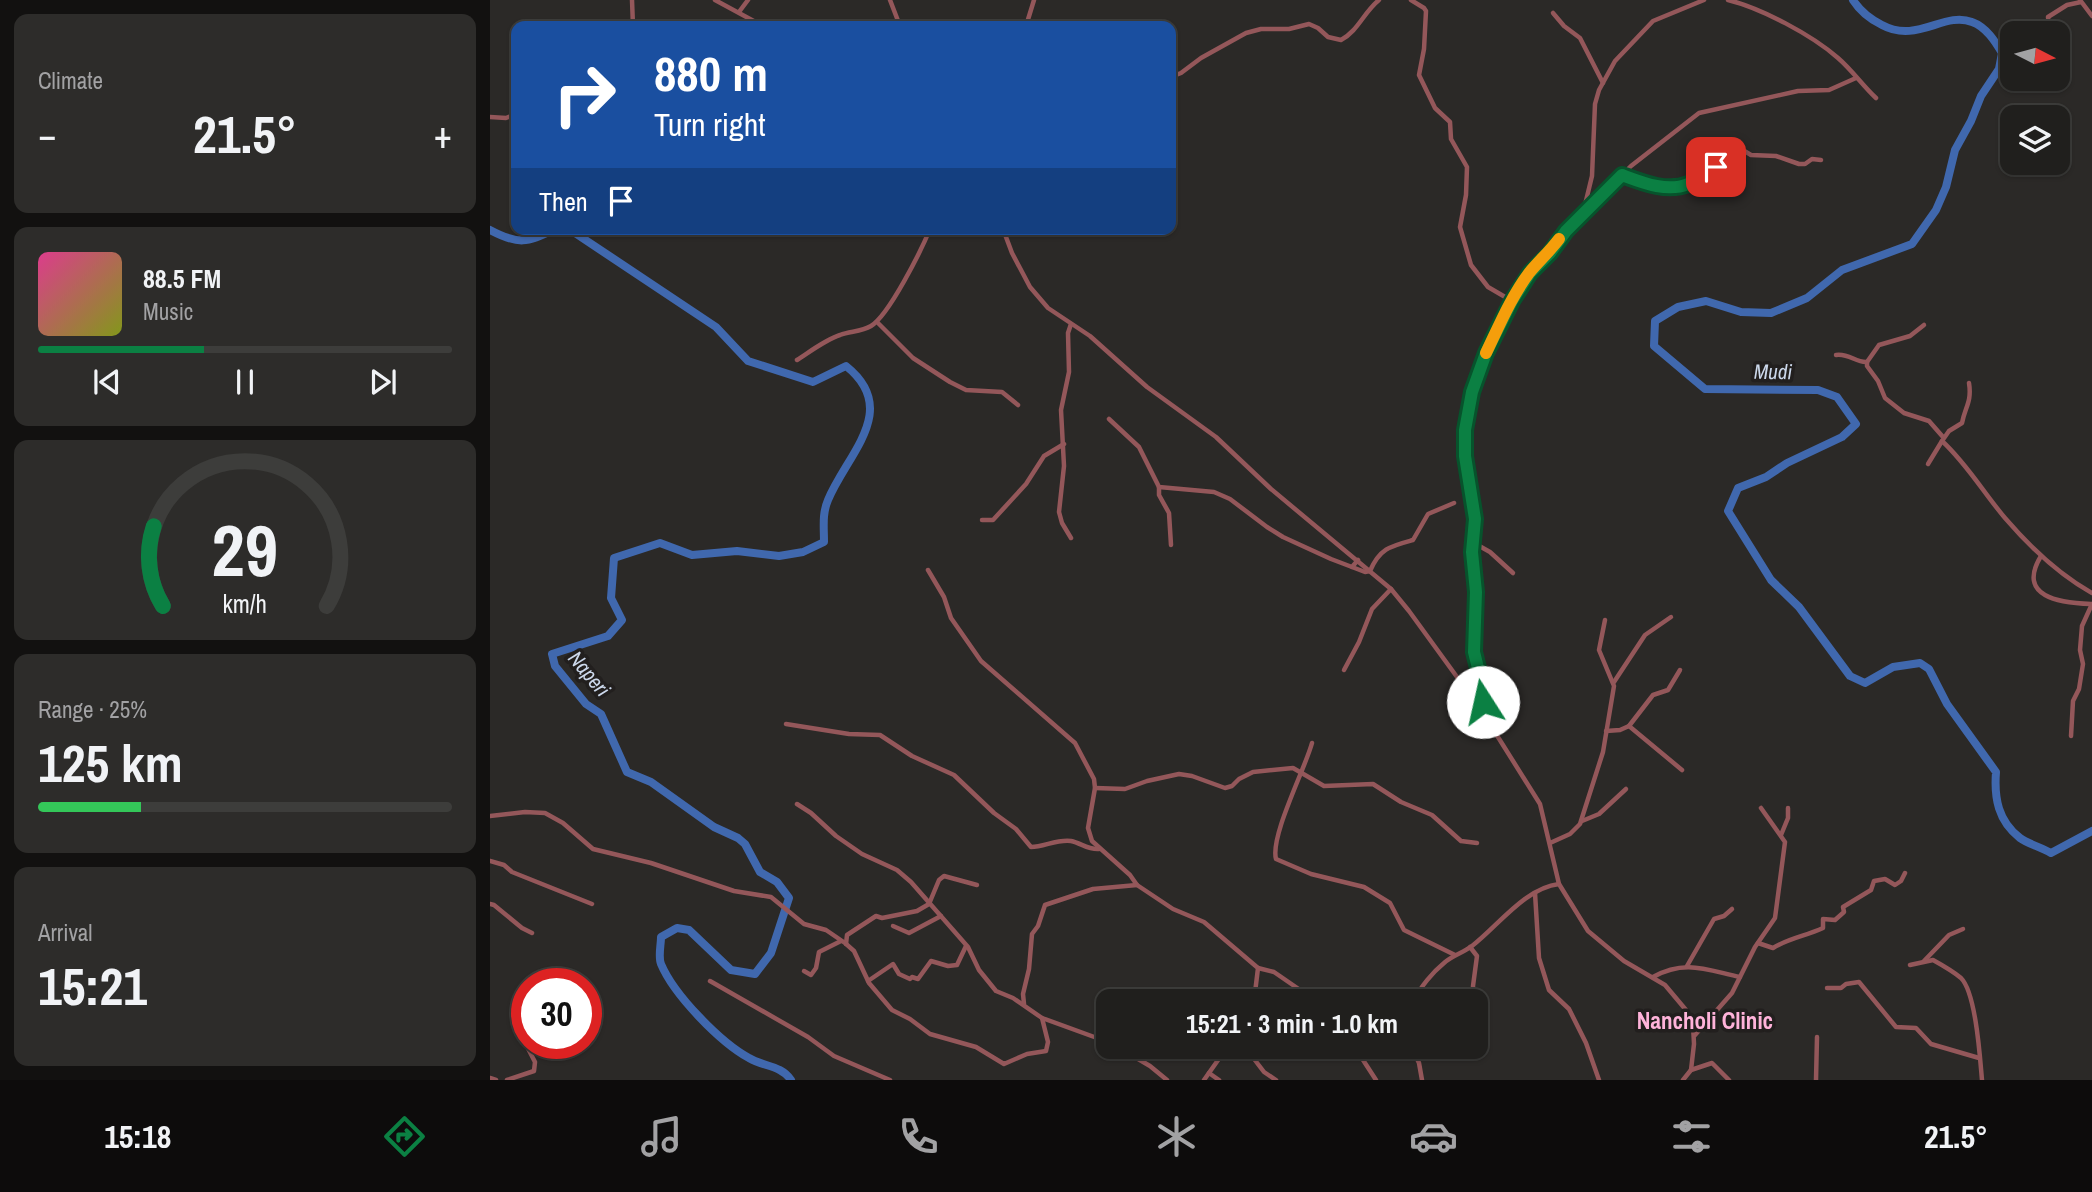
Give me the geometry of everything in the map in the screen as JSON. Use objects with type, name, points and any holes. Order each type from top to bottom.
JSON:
[{"type":"street","points":[[632,0],[633,21]]},
{"type":"street","points":[[715,0],[754,21]]},
{"type":"street","points":[[739,12],[748,0]]},
{"type":"street","points":[[890,0],[898,21]]},
{"type":"street","points":[[1028,21],[1034,0]]},
{"type":"street","points":[[1176,75],[1246,33],[1261,29],[1289,29],[1309,24],[1328,37],[1340,40],[1352,33],[1369,8],[1379,0]]},
{"type":"street","points":[[1411,0],[1426,11],[1424,49],[1419,75],[1435,108],[1450,122],[1451,139],[1467,167],[1466,195],[1460,227],[1471,265],[1488,286],[1512,301]]},
{"type":"street","points":[[1578,219],[1588,199],[1592,176],[1595,104],[1615,61],[1653,21],[1704,0]]},
{"type":"street","points":[[1728,0],[1760,10],[1815,41],[1839,59],[1876,98]]},
{"type":"street","points":[[2048,21],[2048,18],[2067,5],[2080,1],[2092,16]]},
{"type":"street","points":[[1553,12],[1564,26],[1580,38],[1603,83]]},
{"type":"street","points":[[1481,710],[1483,694],[1474,652],[1475,519],[1466,474],[1465,430],[1479,368],[1512,301],[1530,273],[1622,175],[1656,145],[1703,111],[1798,91],[1829,90],[1856,78]]},
{"type":"street","points":[[490,117],[511,116]]},
{"type":"street","points":[[1622,175],[1656,186],[1688,184],[1716,167],[1736,146],[1751,155],[1776,156],[1799,164],[1805,164],[1812,159],[1821,160]]},
{"type":"street","points":[[797,360],[830,339],[861,331],[877,322],[892,302],[927,235]]},
{"type":"street","points":[[1005,235],[1012,253],[1038,298],[1090,336],[1147,387],[1216,437],[1271,489],[1391,589],[1481,710],[1540,804],[1559,884],[1588,931],[1624,961],[1665,985],[1686,1010],[1694,1036],[1693,1059],[1683,1080]]},
{"type":"street","points":[[877,322],[913,358],[950,382],[966,390],[1002,392],[1018,405]]},
{"type":"street","points":[[1071,324],[1068,332],[1069,370],[1061,410],[1064,466],[1059,512],[1071,538]]},
{"type":"street","points":[[1924,325],[1910,336],[1879,345],[1867,362],[1885,398],[1903,413],[1929,421],[2021,537],[2053,567],[2092,593]]},
{"type":"street","points":[[1836,355],[1848,355],[1867,362]]},
{"type":"street","points":[[1928,464],[1942,439],[1962,423],[1970,403],[1969,383]]},
{"type":"street","points":[[1109,419],[1139,447],[1159,487],[1159,495],[1169,513],[1171,545]]},
{"type":"street","points":[[982,520],[993,520],[1026,484],[1044,456],[1064,444]]},
{"type":"street","points":[[1159,487],[1214,492],[1230,499],[1283,537],[1331,559],[1365,572],[1370,571]]},
{"type":"street","points":[[1370,571],[1382,552],[1402,542],[1413,540],[1431,511],[1454,503]]},
{"type":"street","points":[[1474,543],[1490,552],[1513,573]]},
{"type":"street","points":[[2041,556],[2034,573],[2034,585],[2038,592],[2071,602],[2092,604],[2081,626],[2080,650],[2083,664],[2079,689],[2073,701],[2071,736]]},
{"type":"street","points":[[1352,566],[1358,560]]},
{"type":"street","points":[[928,570],[944,597],[951,618],[981,661],[1076,743],[1094,779],[1088,828],[1092,841],[1130,875],[1137,885],[1173,909],[1204,922],[1258,968],[1275,972],[1299,989]]},
{"type":"street","points":[[1344,670],[1372,609],[1391,589]]},
{"type":"street","points":[[1550,843],[1570,834],[1581,821],[1600,762],[1614,682],[1646,635],[1671,617]]},
{"type":"street","points":[[1605,620],[1599,650],[1614,682]]},
{"type":"street","points":[[1606,731],[1629,726],[1653,695],[1668,690],[1680,670]]},
{"type":"street","points":[[786,724],[849,734],[880,735],[912,756],[954,775],[994,813],[1016,829],[1031,847],[1072,841],[1090,850],[1100,849]]},
{"type":"street","points":[[1629,726],[1682,770]]},
{"type":"street","points":[[1312,743],[1282,825],[1276,845],[1276,859],[1311,874],[1364,887],[1390,903],[1404,930],[1455,955]]},
{"type":"street","points":[[1095,788],[1125,789],[1179,774],[1225,788],[1253,772],[1293,768],[1324,786],[1373,784],[1401,802],[1432,815],[1461,841],[1477,843]]},
{"type":"street","points":[[1581,821],[1599,814],[1626,789]]},
{"type":"street","points":[[797,804],[862,854],[903,874],[966,946],[979,970],[996,991],[1024,1004],[1042,1018],[1096,1038]]},
{"type":"street","points":[[1694,1036],[1732,993],[1758,943],[1775,918],[1785,842],[1761,808]]},
{"type":"street","points":[[1782,835],[1788,818],[1788,808]]},
{"type":"street","points":[[490,816],[545,813],[564,823],[593,849],[651,863],[734,891],[767,896],[804,924],[826,930],[844,942],[853,951],[868,981],[892,1010],[930,1034],[976,1047],[1004,1065],[1027,1054],[1046,1051],[1048,1042],[1042,1018]]},
{"type":"street","points":[[490,861],[592,904]]},
{"type":"street","points":[[1758,943],[1773,948],[1788,939],[1803,938],[1823,928],[1823,919],[1835,920],[1843,912],[1843,907],[1871,890],[1874,881],[1885,878],[1895,885],[1905,873]]},
{"type":"street","points":[[804,971],[811,975],[816,968],[818,952],[844,942],[847,935],[876,916],[882,918],[917,911],[929,904],[939,880],[944,876],[976,885]]},
{"type":"street","points":[[1422,989],[1434,972],[1470,947],[1535,893],[1546,886],[1559,884]]},
{"type":"street","points":[[1024,1004],[1023,994],[1029,969],[1032,934],[1038,926],[1045,905],[1093,889],[1137,885]]},
{"type":"street","points":[[1535,893],[1539,958],[1549,990],[1566,1005],[1574,1018],[1599,1080]]},
{"type":"street","points":[[490,904],[532,933]]},
{"type":"street","points":[[1686,967],[1714,919],[1724,916],[1732,909]]},
{"type":"street","points":[[893,926],[909,933],[941,916]]},
{"type":"street","points":[[1924,961],[1949,935],[1964,929]]},
{"type":"street","points":[[868,981],[893,964],[899,974],[918,979],[931,961],[957,965],[966,946]]},
{"type":"street","points":[[1470,947],[1477,956],[1473,989]]},
{"type":"street","points":[[1910,965],[1935,961],[1963,980],[1973,1007],[1982,1080]]},
{"type":"street","points":[[1653,978],[1674,967],[1740,977]]},
{"type":"street","points":[[1255,989],[1258,968]]},
{"type":"street","points":[[710,981],[808,1037],[834,1056],[890,1080]]},
{"type":"street","points":[[1827,988],[1841,989],[1846,984],[1859,982],[1896,1027],[1916,1028],[1931,1044],[1979,1058]]},
{"type":"street","points":[[1816,1080],[1817,1037]]},
{"type":"street","points":[[507,1080],[534,1072],[533,1059]]},
{"type":"street","points":[[1138,1059],[1167,1080]]},
{"type":"street","points":[[1204,1080],[1218,1059]]},
{"type":"street","points":[[1254,1059],[1264,1072],[1276,1080]]},
{"type":"street","points":[[1362,1059],[1376,1080]]},
{"type":"street","points":[[1417,1059],[1422,1080]]},
{"type":"street","points":[[1690,1070],[1713,1063],[1729,1080]]},
{"type":"street","points":[[1209,1073],[1219,1080]]},
{"type":"street","points":[[490,1078],[496,1080]]},
{"type":"waterway","name":"Mudi","points":[[1853,0],[1869,17],[1895,30],[1918,30],[1951,20],[1972,22],[1986,31],[2002,53],[1999,69],[1981,96],[1955,150],[1946,187],[1936,210],[1912,244],[1842,270],[1807,298],[1771,313],[1741,312],[1706,301],[1678,307],[1655,321],[1654,346],[1705,389],[1818,390],[1837,397],[1856,424],[1842,437],[1787,463],[1766,477],[1738,488],[1728,511],[1771,580],[1799,607],[1850,676],[1865,683],[1893,667],[1920,663],[1929,669],[1947,704],[1996,772],[1996,791],[2002,817],[2020,838],[2051,853],[2092,831]]},
{"type":"waterway","name":"Naperi","points":[[490,230],[516,240],[542,235]]},
{"type":"waterway","name":"Naperi","points":[[578,235],[716,327],[748,361],[813,382],[846,366],[862,383],[869,399],[865,432],[826,505],[824,542],[803,552],[779,556],[737,551],[692,555],[660,543],[614,558],[611,598],[622,620],[608,636],[552,654],[555,666],[586,704],[601,714],[627,772],[651,782],[714,827],[738,838],[745,844],[760,872],[777,882],[789,898],[771,953],[755,974],[731,970],[689,930],[677,928],[661,937],[660,954],[661,964],[676,990],[712,1029],[737,1051],[782,1072],[791,1080]]},
{"type":"slow traffic","points":[[1486,353],[1512,301],[1530,273],[1550,253],[1559,239]]},
{"type":"district","name":"Nancholi Clinic","points":[[1705,1021]]},
{"type":"route","points":[[1483,702],[1482,684],[1474,652],[1476,585],[1472,552],[1475,519],[1465,456],[1465,430],[1479,368],[1512,301],[1530,273],[1550,253],[1566,231],[1622,175],[1656,186],[1679,186],[1688,184],[1716,167]]}]
